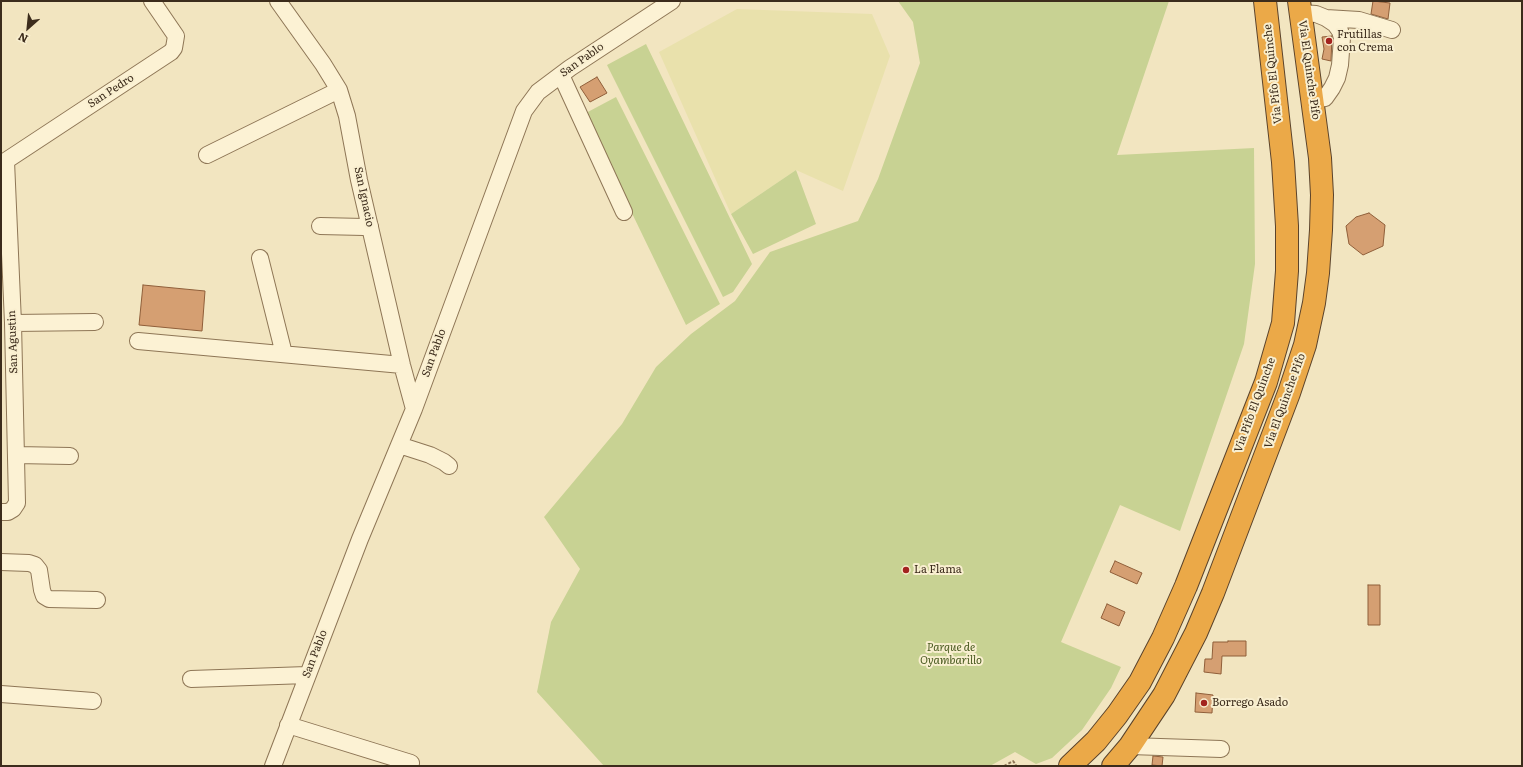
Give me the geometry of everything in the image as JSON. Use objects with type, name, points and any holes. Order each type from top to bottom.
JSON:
[{"type":"highway","name":"Via Pifo El Quinche","points":[[1070,766],[1096,741],[1117,715],[1140,682],[1163,638],[1186,586],[1266,382],[1283,323],[1287,271],[1283,162],[1265,1]]},
{"type":"highway","name":"Via El Quinche Pifo","points":[[1113,766],[1130,746],[1164,695],[1196,633],[1216,585],[1306,345],[1314,303],[1321,230],[1320,158],[1300,7]]},
{"type":"street","name":"San Pedro","points":[[4,162],[171,52],[174,48],[176,36],[152,1]]},
{"type":"street","name":"San Ignacio","points":[[278,1],[323,64],[339,90],[347,116],[359,180],[402,365],[414,409]]},
{"type":"street","name":"San Pablo","points":[[273,766],[360,539],[414,409],[524,111],[538,92],[672,1]]},
{"type":"street","points":[[1300,7],[1326,18],[1335,24],[1340,31],[1342,38],[1340,65],[1337,78],[1325,98],[1312,100]]},
{"type":"street","points":[[1326,18],[1359,20],[1392,30]]},
{"type":"street","points":[[561,75],[624,212]]},
{"type":"street","points":[[207,155],[339,90]]},
{"type":"street","name":"San Agustin","points":[[1,512],[8,512],[13,509],[17,503],[13,323],[4,162]]},
{"type":"street","points":[[320,226],[370,226]]},
{"type":"street","points":[[260,258],[284,354]]},
{"type":"street","points":[[13,323],[95,322]]},
{"type":"street","points":[[138,340],[402,365]]},
{"type":"street","points":[[399,445],[430,455],[449,466]]},
{"type":"street","points":[[16,455],[70,456]]},
{"type":"street","points":[[1,562],[29,563],[35,565],[39,570],[44,596],[50,599],[97,600]]},
{"type":"street","points":[[191,679],[307,675]]},
{"type":"street","points":[[1,694],[94,701]]},
{"type":"street","points":[[288,725],[411,764]]},
{"type":"street","points":[[1130,746],[1222,749]]},
{"type":"path","points":[[1004,766],[1013,760],[1016,765],[1015,766]]},
{"type":"shaded area","points":[[737,9],[872,14],[890,56],[843,191],[796,170],[731,214],[659,52]]},
{"type":"green space","name":"Parque de Oyambarillo","points":[[898,1],[1169,1],[1117,155],[1254,148],[1255,264],[1244,344],[1180,531],[1120,505],[1061,642],[1121,667],[1111,688],[1082,730],[1052,758],[1036,764],[1015,752],[990,766],[604,766],[537,692],[551,622],[580,569],[544,517],[622,424],[656,367],[691,334],[735,301],[770,252],[858,221],[878,179],[920,63],[913,22]]},
{"type":"green space","points":[[646,44],[752,264],[733,292],[723,297],[607,65]]},
{"type":"green space","points":[[616,97],[720,304],[686,325],[584,114]]},
{"type":"green space","points":[[796,170],[816,224],[753,254],[731,214]]},
{"type":"building","points":[[1373,1],[1390,3],[1388,19],[1371,14]]},
{"type":"building","points":[[1332,36],[1331,61],[1322,59],[1324,49],[1322,37]]},
{"type":"building","points":[[597,77],[607,93],[590,102],[580,87]]},
{"type":"building","points":[[1369,213],[1385,225],[1383,246],[1363,255],[1349,244],[1346,226],[1356,217]]},
{"type":"building","points":[[143,285],[205,291],[202,331],[139,325]]},
{"type":"building","points":[[1115,561],[1142,573],[1137,584],[1110,572]]},
{"type":"building","points":[[1368,585],[1380,585],[1380,625],[1368,625]]},
{"type":"building","points":[[1107,604],[1125,612],[1119,626],[1101,618]]},
{"type":"building","points":[[1246,641],[1246,656],[1222,656],[1221,674],[1204,672],[1205,659],[1212,659],[1213,642]]},
{"type":"building","name":"Borrego Asado","points":[[1196,693],[1213,695],[1212,713],[1195,712]]},
{"type":"building","points":[[1153,756],[1163,757],[1162,766],[1152,765]]},
{"type":"place","name":"Frutillas con Crema","points":[[1329,41]]},
{"type":"place","name":"La Flama","points":[[906,570]]},
{"type":"place","name":"Borrego Asado","points":[[1204,703]]}]
